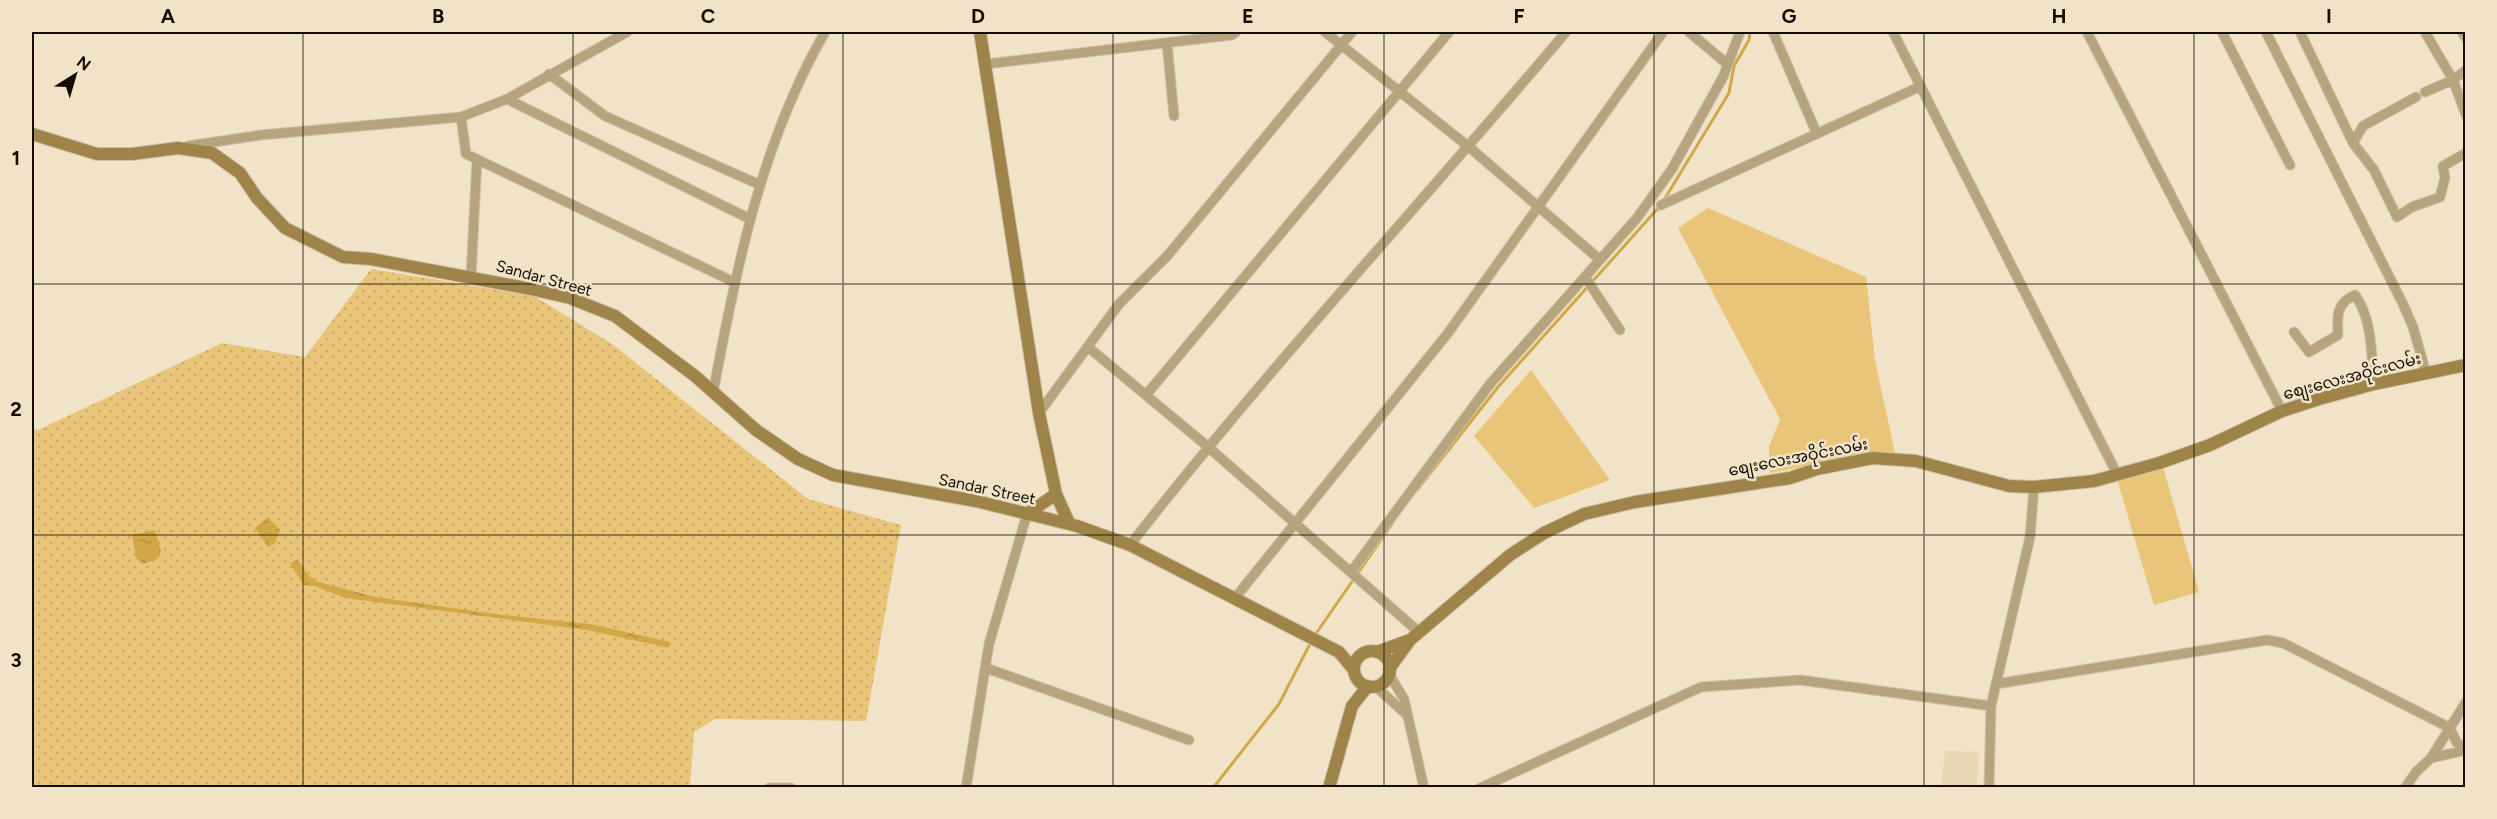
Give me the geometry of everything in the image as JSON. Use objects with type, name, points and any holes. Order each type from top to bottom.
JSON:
[{"type":"street","points":[[178,148],[261,135],[460,117],[507,99],[627,32]]},
{"type":"street","points":[[713,393],[734,282],[758,184],[809,58],[825,32]]},
{"type":"street","points":[[980,32],[1038,413],[1056,494],[1069,523]]},
{"type":"street","points":[[986,64],[1232,35],[1236,32]]},
{"type":"street","points":[[1325,32],[1468,147],[1599,259]]},
{"type":"street","points":[[1038,413],[1119,303],[1168,255],[1352,32]]},
{"type":"street","points":[[1146,395],[1449,32]]},
{"type":"street","points":[[1130,544],[1207,446],[1566,32]]},
{"type":"street","points":[[1235,598],[1448,333],[1663,32]]},
{"type":"street","points":[[1689,32],[1726,63]]},
{"type":"street","points":[[1351,572],[1490,384],[1586,278],[1599,259],[1637,218],[1672,170],[1723,77],[1726,63],[1740,32]]},
{"type":"street","points":[[1773,32],[1817,134]]},
{"type":"street","points":[[1893,32],[2116,474]]},
{"type":"street","points":[[2088,32],[2282,411]]},
{"type":"street","points":[[2222,32],[2290,165]]},
{"type":"street","points":[[2266,32],[2403,304],[2413,327],[2426,373]]},
{"type":"street","points":[[2300,32],[2353,143],[2374,170],[2397,217],[2412,207],[2440,197],[2445,178],[2443,166],[2466,153]]},
{"type":"street","points":[[2425,32],[2453,80],[2466,115]]},
{"type":"street","points":[[2462,32],[2466,38]]},
{"type":"street","points":[[1167,43],[1174,116]]},
{"type":"street","points":[[2353,143],[2363,126],[2420,94],[2453,80],[2466,70]]},
{"type":"street","points":[[549,74],[605,116],[758,184]]},
{"type":"street","points":[[1661,205],[1921,86]]},
{"type":"street","points":[[507,99],[750,219]]},
{"type":"street","points":[[460,117],[466,154],[734,282]]},
{"type":"street","name":"Sandar Street","points":[[32,134],[97,154],[132,154],[178,148],[213,153],[240,173],[257,198],[285,228],[343,256],[471,277],[570,298],[615,316],[646,338],[756,430],[798,459],[833,475],[976,501],[1069,523],[1130,544],[1339,652]]},
{"type":"street","points":[[471,277],[477,159]]},
{"type":"street","points":[[1586,278],[1620,330]]},
{"type":"street","points":[[2294,332],[2309,352],[2338,335],[2337,311],[2347,299],[2355,295],[2362,304],[2368,324],[2374,384]]},
{"type":"street","points":[[1088,347],[1207,446],[1351,572],[1415,637]]},
{"type":"street","name":"စျေးလေးအဝိုင်းလမ်း","points":[[1415,637],[1510,555],[1544,533],[1584,514],[1635,502],[1790,478],[1817,469],[1873,458],[1916,461],[2009,486],[2034,487],[2085,482],[2159,464],[2210,445],[2282,411],[2374,384],[2466,365]]},
{"type":"street","points":[[1989,788],[1991,706],[2030,537],[2034,487]]},
{"type":"street","points":[[966,788],[989,644],[1027,514],[1056,494]]},
{"type":"street","points":[[1339,652],[1363,654],[1377,652],[1415,637]]},
{"type":"street","points":[[1339,652],[1362,684],[1371,686],[1381,684],[1415,637]]},
{"type":"street","points":[[1996,684],[2267,640],[2283,643],[2450,728],[2457,743],[2466,748]]},
{"type":"street","points":[[1377,652],[1386,658],[1389,671],[1404,699],[1414,734],[1424,788]]},
{"type":"street","points":[[1329,788],[1352,706],[1356,661],[1363,654]]},
{"type":"street","points":[[986,668],[1189,740]]},
{"type":"street","points":[[1480,788],[1701,687],[1800,680],[1991,706]]},
{"type":"street","points":[[1352,706],[1371,686]]},
{"type":"street","points":[[1371,686],[1407,715]]},
{"type":"street","points":[[2405,788],[2415,772],[2431,758],[2466,702]]},
{"type":"street","points":[[2431,758],[2466,748]]},
{"type":"street","points":[[769,788],[791,788]]},
{"type":"shaded area","points":[[1708,208],[1866,277],[1875,360],[1895,453],[1876,453],[1770,473],[1769,447],[1780,419],[1678,228]]},
{"type":"shaded area","points":[[371,269],[534,296],[612,344],[808,499],[901,525],[866,721],[715,719],[694,732],[690,787],[32,787],[32,428],[38,430],[222,343],[305,357]]},
{"type":"shaded area","points":[[1531,370],[1610,480],[1534,508],[1474,436]]},
{"type":"shaded area","points":[[2163,467],[2199,592],[2154,605],[2117,479]]},
{"type":"shaded area","points":[[1945,751],[1979,752],[1977,787],[1941,787]]},
{"type":"water","points":[[268,517],[280,530],[275,543],[268,547],[255,528]]},
{"type":"water","points":[[155,530],[161,551],[157,559],[143,564],[136,558],[132,535]]},
{"type":"water","points":[[297,559],[310,577],[319,582],[375,597],[503,615],[590,624],[670,642],[669,648],[587,630],[345,598],[315,586],[304,585],[290,564]]},
{"type":"waterway","points":[[1664,200],[1729,93],[1734,66],[1749,40],[1750,32]]},
{"type":"waterway","points":[[1417,490],[1498,387],[1660,206]]},
{"type":"waterway","points":[[1315,635],[1392,524]]},
{"type":"waterway","points":[[1213,788],[1279,704],[1312,640]]}]
